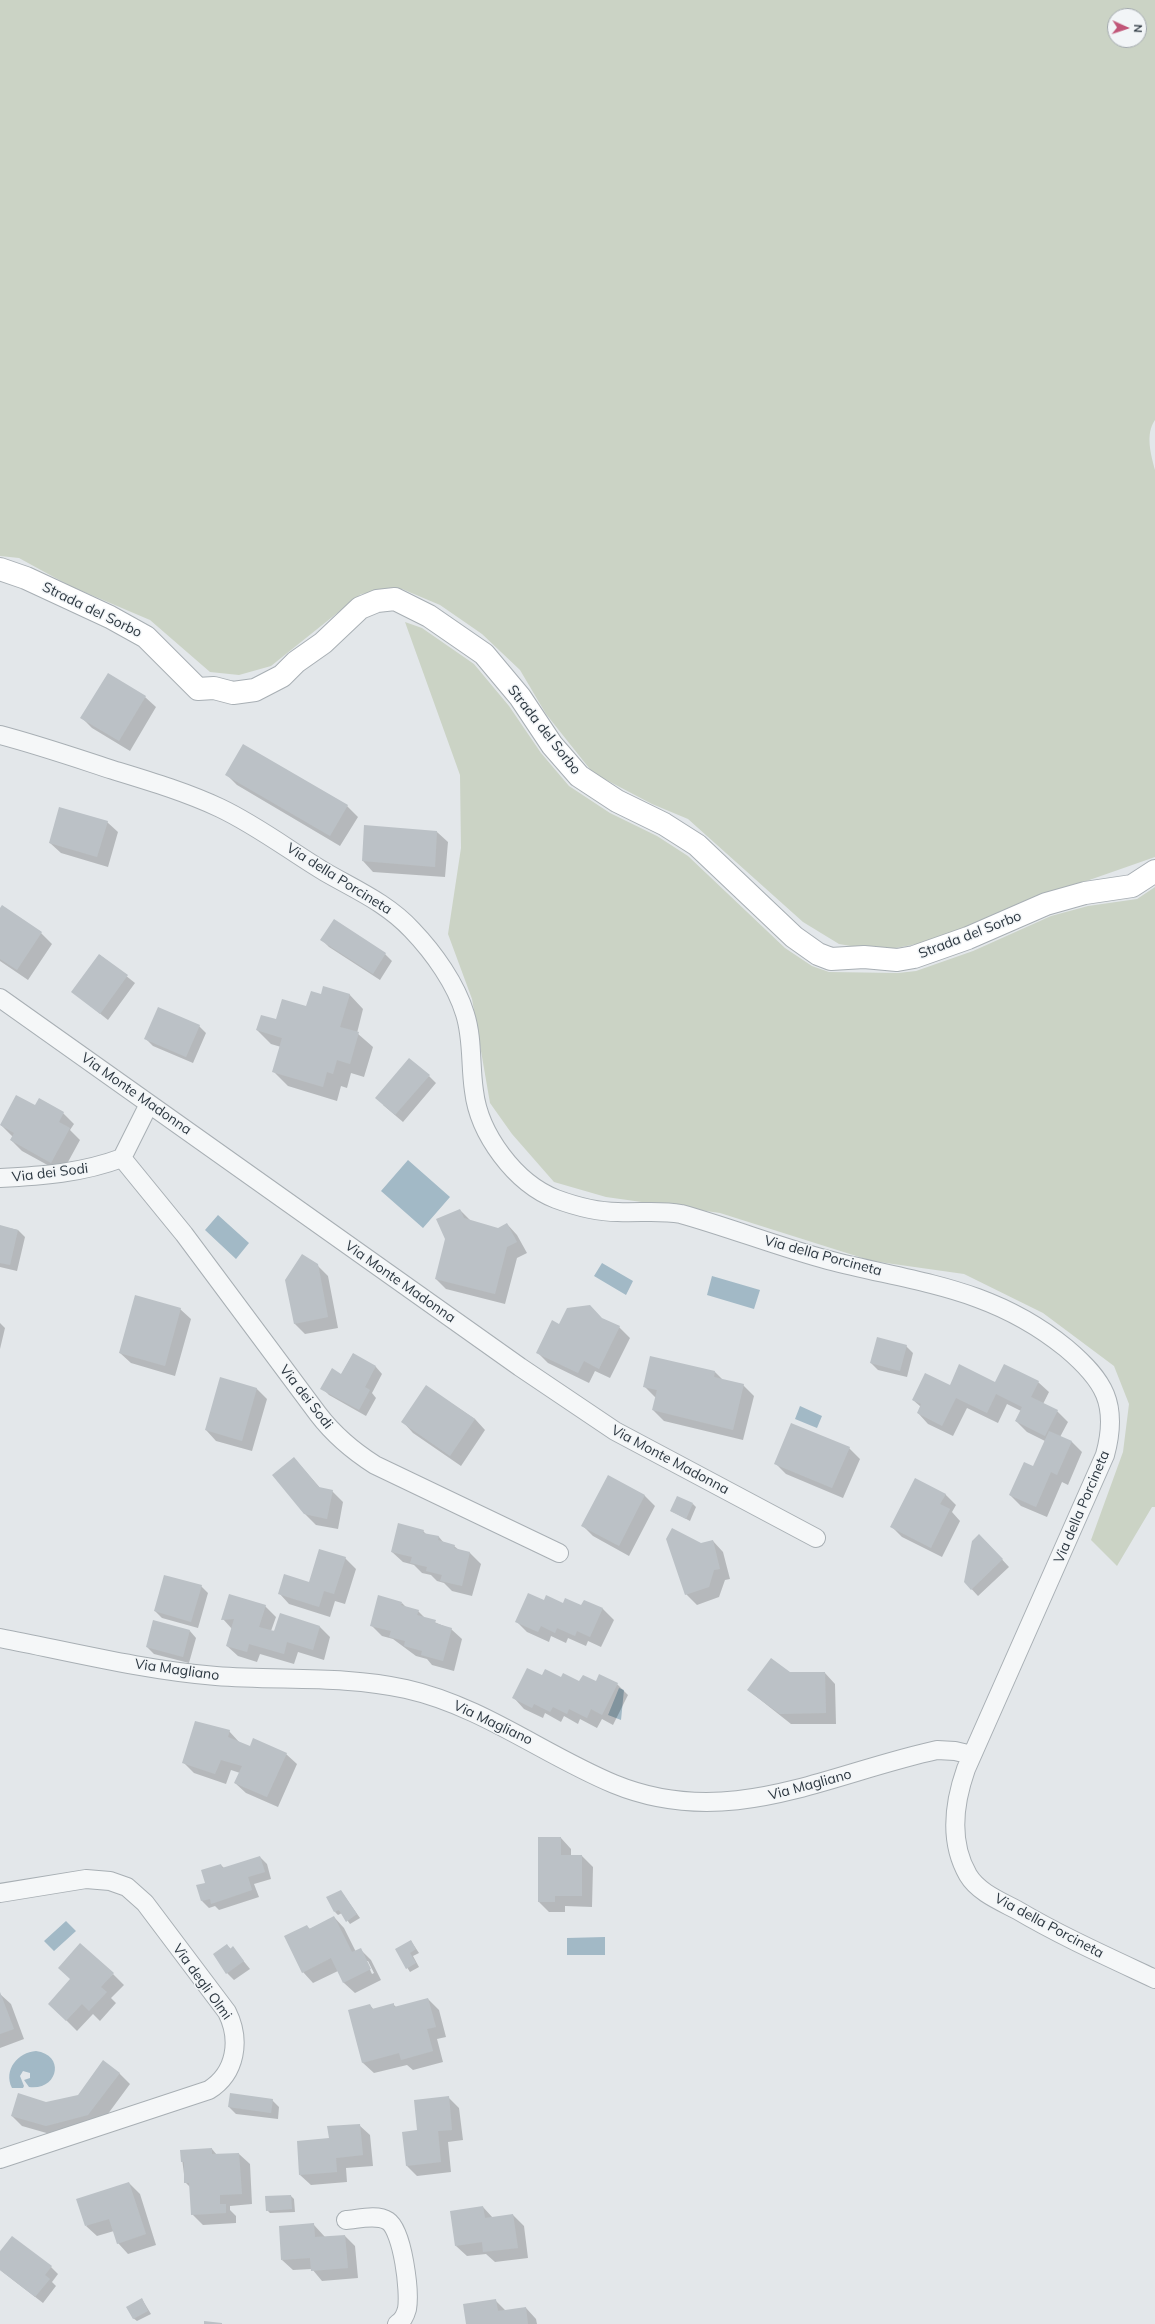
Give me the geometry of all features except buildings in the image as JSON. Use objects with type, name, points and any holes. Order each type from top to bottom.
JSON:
[{"type":"street","name":"Strada del Sorbo","points":[[0,569],[26,578],[110,617],[146,637],[198,689],[214,688],[233,693],[255,690],[282,676],[296,662],[323,643],[360,608],[377,601],[395,599],[429,616],[484,654],[520,697],[552,745],[579,776],[617,802],[664,824],[697,845],[794,937],[818,954],[831,959],[864,957],[897,960],[928,953],[1006,922],[1046,904],[1085,893],[1132,886],[1155,871]]},
{"type":"street","name":"Via della Porcineta","points":[[0,735],[167,787],[218,807],[253,825],[322,870],[390,909],[414,931],[430,951],[462,1004],[470,1036],[474,1092],[486,1133],[508,1162],[529,1181],[549,1195],[595,1210],[617,1212],[660,1211],[682,1214],[829,1260],[960,1290],[998,1306],[1031,1323],[1087,1365],[1100,1381],[1110,1406],[1111,1429],[1105,1455],[972,1755],[958,1792],[955,1831],[960,1856],[973,1881],[989,1894],[1054,1931],[1155,1979]]},
{"type":"street","name":"Via Monte Madonna","points":[[0,998],[520,1367],[615,1431],[816,1538]]},
{"type":"street","points":[[122,1158],[149,1104]]},
{"type":"street","name":"Via dei Sodi","points":[[0,1178],[71,1173],[89,1169],[122,1158],[184,1234],[318,1414],[341,1440],[375,1465],[559,1553]]},
{"type":"street","name":"Via Magliano","points":[[0,1638],[140,1666],[194,1674],[359,1682],[407,1689],[454,1704],[489,1720],[614,1784],[648,1795],[686,1802],[724,1802],[758,1799],[937,1750],[956,1751],[972,1755]]},
{"type":"street","name":"Via degli Olmi","points":[[0,1893],[86,1879],[110,1881],[127,1887],[145,1903],[227,2012],[234,2028],[235,2042],[232,2062],[227,2073],[209,2090],[0,2159]]},
{"type":"street","points":[[346,2220],[383,2219],[389,2222],[398,2235],[408,2301],[404,2319],[397,2324]]},
{"type":"shaded area","points":[[0,0],[1155,0],[1155,420],[1150,432],[1150,445],[1155,470],[1155,857],[1038,898],[980,927],[922,943],[880,951],[839,944],[803,922],[688,819],[652,804],[593,773],[546,714],[520,670],[482,634],[440,605],[402,589],[361,594],[271,666],[239,675],[210,672],[150,620],[70,586],[19,558],[0,556]]},
{"type":"shaded area","points":[[405,622],[422,628],[474,664],[509,706],[541,753],[569,786],[610,813],[657,836],[688,856],[785,948],[812,966],[829,972],[898,973],[916,971],[973,951],[1051,916],[1088,906],[1137,899],[1155,887],[1155,1507],[1152,1507],[1117,1566],[1091,1540],[1123,1452],[1129,1404],[1114,1366],[1043,1313],[964,1274],[872,1261],[720,1213],[606,1197],[554,1182],[512,1134],[490,1103],[472,999],[448,934],[461,848],[460,775]]},
{"type":"water","points":[[408,1160],[450,1197],[423,1228],[381,1191]]},
{"type":"water","points":[[218,1215],[249,1243],[236,1259],[205,1230]]},
{"type":"water","points":[[602,1263],[633,1281],[626,1295],[594,1276]]},
{"type":"water","points":[[712,1276],[760,1290],[754,1309],[707,1295]]},
{"type":"water","points":[[800,1406],[822,1416],[817,1428],[795,1419]]},
{"type":"water","points":[[619,1688],[624,1690],[621,1720],[608,1715]]},
{"type":"water","points":[[66,1921],[76,1931],[54,1951],[44,1941]]},
{"type":"water","points":[[605,1937],[605,1955],[567,1955],[567,1938]]},
{"type":"water","points":[[36,2051],[46,2054],[52,2059],[55,2065],[55,2072],[52,2078],[47,2084],[39,2087],[29,2087],[24,2080],[30,2078],[30,2073],[23,2071],[20,2076],[24,2086],[23,2088],[12,2088],[9,2075],[14,2063],[23,2055]]}]
